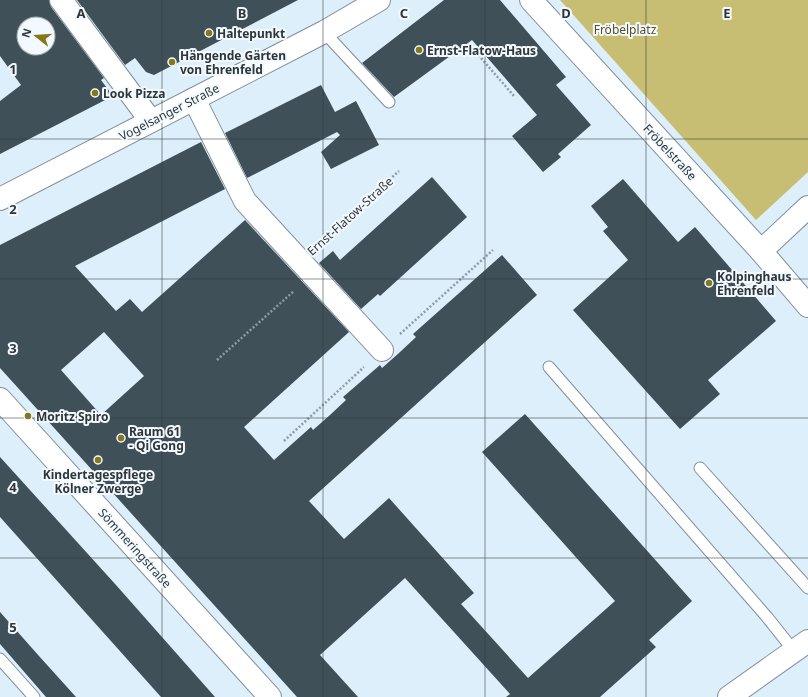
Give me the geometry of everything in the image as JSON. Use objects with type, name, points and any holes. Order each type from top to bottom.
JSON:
[{"type":"street","points":[[61,0],[151,121]]},
{"type":"street","name":"Vogelsanger Straße","points":[[0,199],[324,32],[379,0]]},
{"type":"street","name":"Fröbelstraße","points":[[531,0],[761,252],[808,306]]},
{"type":"street","name":"Ernst-Flatow-Straße","points":[[194,99],[245,201],[382,350]]},
{"type":"street","points":[[761,252],[808,207]]},
{"type":"street","name":"Sömmeringstraße","points":[[0,399],[270,697]]},
{"type":"street","points":[[729,697],[801,646]]},
{"type":"lane","points":[[324,32],[389,102]]},
{"type":"lane","points":[[549,367],[767,616],[801,646]]},
{"type":"lane","points":[[700,468],[808,588]]},
{"type":"lane","points":[[0,659],[34,697]]},
{"type":"path","points":[[468,43],[514,96]]},
{"type":"path","name":"Ernst-Flatow-Straße","points":[[217,360],[399,171]]},
{"type":"green space","name":"Fröbelplatz","points":[[560,0],[808,0],[808,172],[756,220]]},
{"type":"building","points":[[0,0],[49,0],[51,7],[104,78],[101,80],[113,96],[0,154],[0,101],[21,85],[0,56]]},
{"type":"building","points":[[77,0],[298,0],[154,75],[146,72],[135,58],[125,65]]},
{"type":"building","name":"Ernst-Flatow-Haus","points":[[444,0],[500,0],[566,77],[556,85],[591,125],[558,154],[561,157],[543,172],[512,136],[537,115],[472,40],[394,97],[362,63]]},
{"type":"building","points":[[321,85],[335,112],[356,101],[379,145],[331,169],[321,152],[340,135],[337,132],[247,178],[225,133]]},
{"type":"building","points":[[201,142],[225,189],[75,266],[116,311],[130,299],[142,312],[245,220],[349,332],[244,427],[274,460],[311,427],[313,430],[330,415],[346,400],[343,397],[380,365],[382,368],[399,353],[416,337],[413,334],[502,255],[537,295],[309,501],[344,539],[389,498],[474,593],[461,604],[528,678],[615,601],[482,452],[525,414],[692,601],[649,640],[656,647],[600,697],[506,697],[510,694],[405,578],[320,655],[358,697],[297,697],[0,368],[0,245]],"holes":[[[104,332],[144,376],[101,415],[61,370]]]},
{"type":"building","points":[[432,177],[467,217],[380,296],[378,294],[361,309],[319,263],[333,251],[340,260]]},
{"type":"building","points":[[623,179],[678,242],[695,227],[776,321],[708,380],[720,394],[680,429],[573,310],[628,260],[603,231],[608,227],[591,206]]},
{"type":"building","points":[[0,457],[215,697],[161,697],[0,517]]},
{"type":"building","points":[[0,612],[76,697],[46,697],[0,644]]},
{"type":"place","name":"Haltepunkt","points":[[209,33]]},
{"type":"place","name":"Ernst-Flatow-Haus","points":[[419,50]]},
{"type":"place","name":"Hängende Gärten von Ehrenfeld","points":[[172,62]]},
{"type":"place","name":"Look Pizza","points":[[95,93]]},
{"type":"place","name":"Kolpinghaus Ehrenfeld","points":[[709,283]]},
{"type":"place","name":"Moritz Spiro","points":[[28,416]]},
{"type":"place","name":"Raum 61 - Qi Gong","points":[[121,438]]},
{"type":"place","name":"Kindertagespflege Kölner Zwerge","points":[[98,460]]}]
